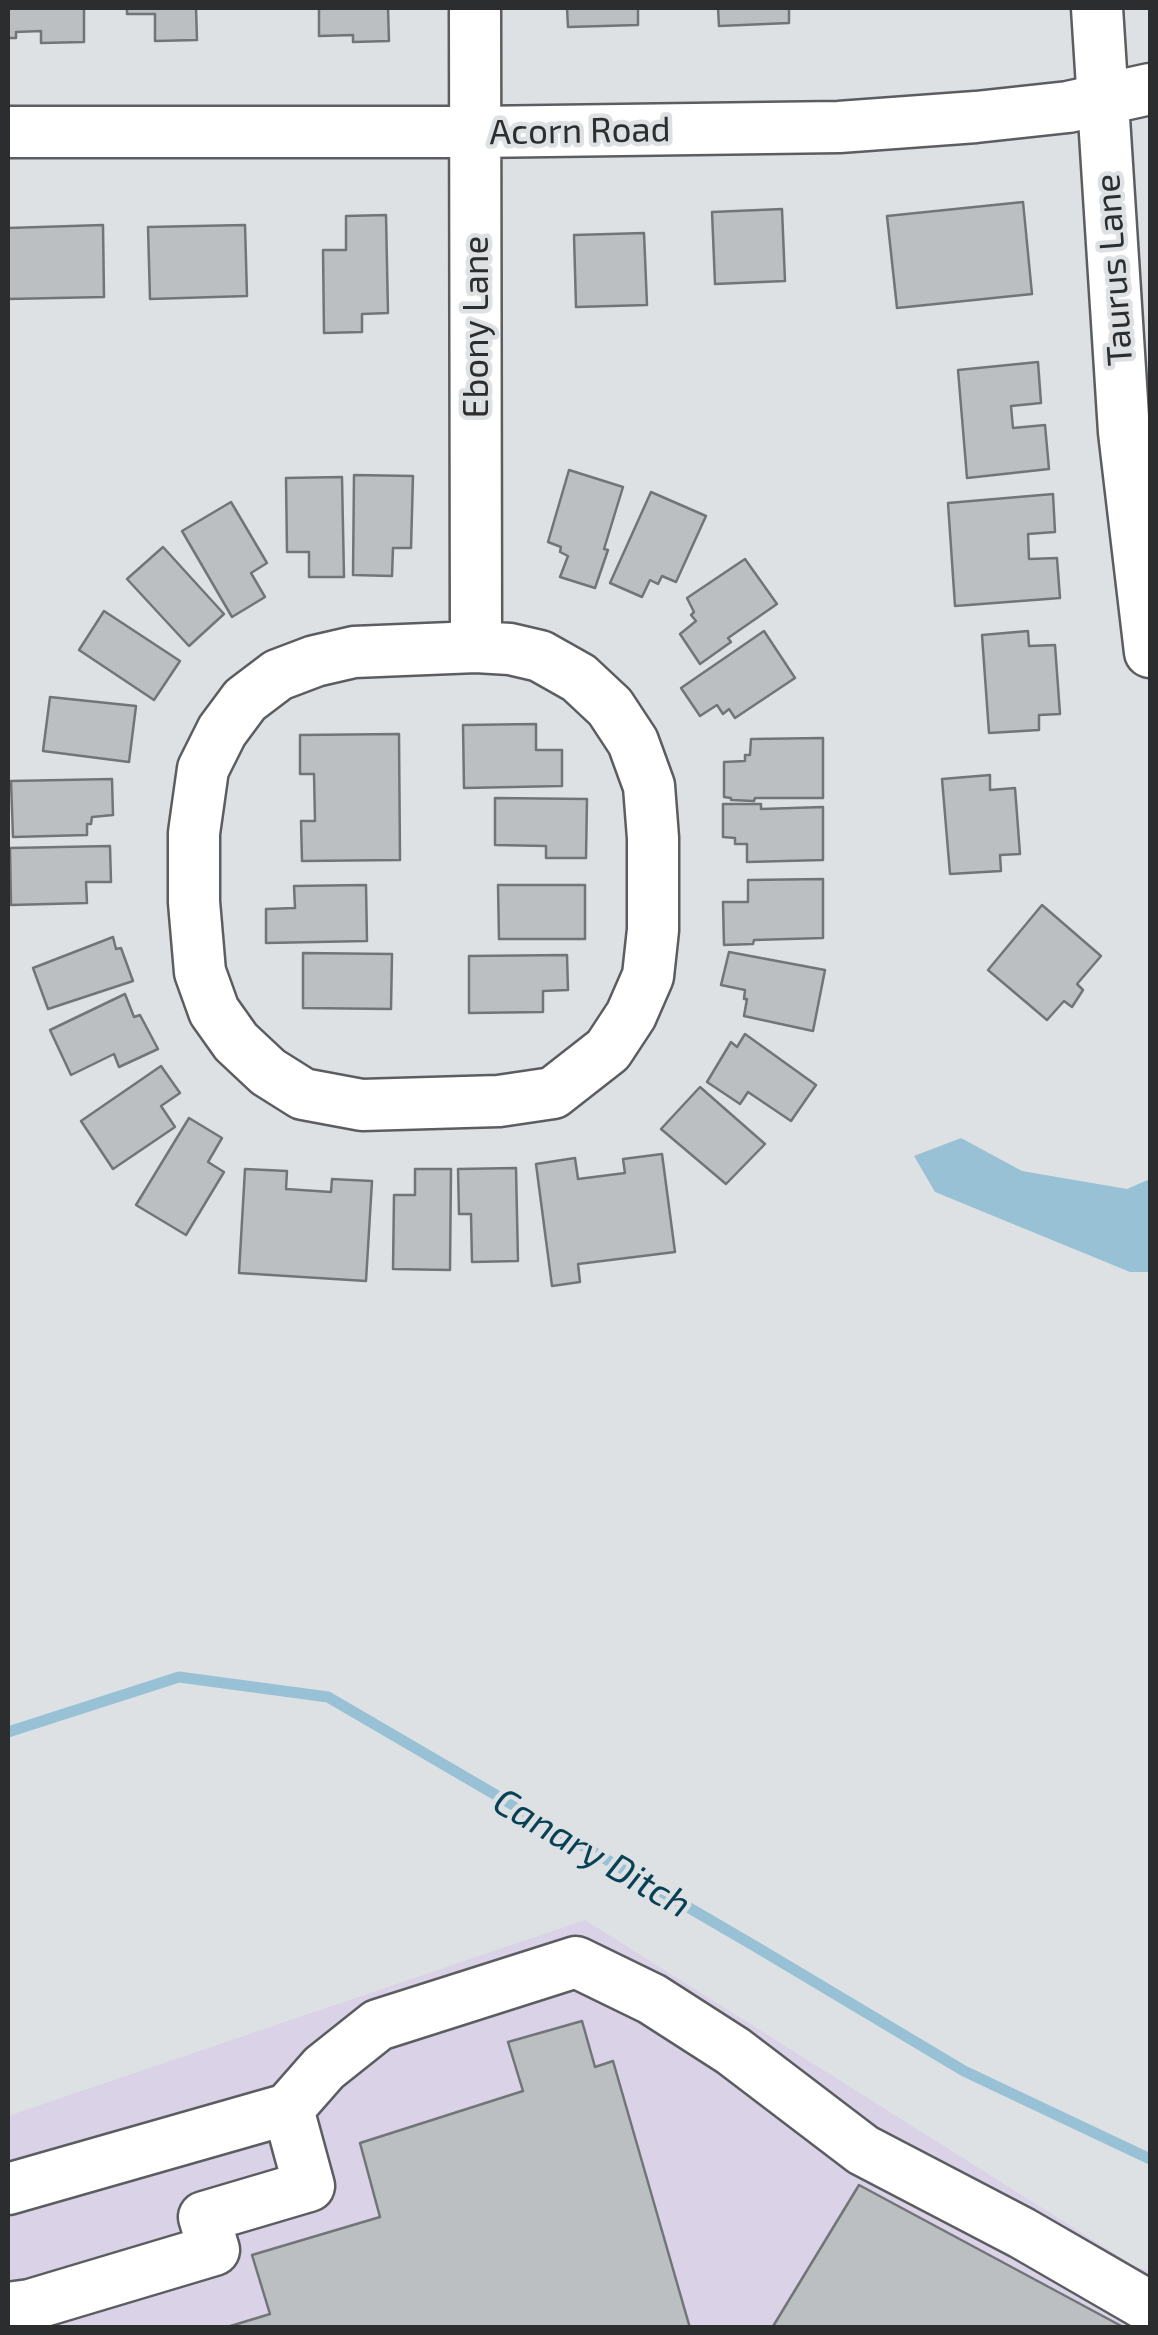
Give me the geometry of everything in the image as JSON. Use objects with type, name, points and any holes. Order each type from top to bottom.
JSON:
[{"type":"street","name":"Ebony Lane","points":[[475,8],[476,647]]},
{"type":"street","name":"Taurus Lane","points":[[1097,8],[1127,94],[1124,432],[1150,652]]},
{"type":"street","name":"Acorn Road","points":[[8,132],[476,132],[839,126],[1068,107],[1127,94]]},
{"type":"street","points":[[476,647],[540,656],[579,678],[610,707],[633,742],[649,786],[653,838],[653,930],[648,976],[631,1015],[608,1050],[553,1093],[499,1101],[362,1105],[303,1094],[268,1072],[236,1042],[214,1010],[200,972],[194,833],[203,769],[222,731],[246,700],[278,675],[354,652],[476,647]]},
{"type":"street","points":[[8,2189],[288,2109],[324,2068],[378,2025],[576,1962],[652,1999],[733,2051],[864,2150],[1150,2307]]},
{"type":"street","points":[[8,2308],[30,2305],[214,2250],[204,2217],[309,2186],[288,2109]]},
{"type":"shaded area","points":[[585,1920],[1136,2267],[1150,2271],[1150,2327],[8,2327],[8,2116]]},
{"type":"water","points":[[961,1138],[1022,1171],[1127,1189],[1150,1179],[1150,1272],[1130,1272],[935,1192],[914,1156]]},
{"type":"building","points":[[8,8],[84,8],[84,42],[41,43],[41,31],[16,32],[16,38],[8,38]]},
{"type":"building","points":[[127,8],[196,8],[197,40],[155,41],[155,14],[127,14]]},
{"type":"building","points":[[319,8],[388,8],[389,41],[353,42],[353,35],[319,36]]},
{"type":"building","points":[[567,8],[638,8],[638,25],[568,27]]},
{"type":"building","points":[[718,8],[789,8],[789,23],[719,26]]},
{"type":"building","points":[[1023,202],[1032,294],[897,308],[887,216]]},
{"type":"building","points":[[782,209],[785,281],[715,284],[712,212]]},
{"type":"building","points":[[386,215],[388,313],[362,314],[362,332],[324,333],[323,250],[346,250],[346,216]]},
{"type":"building","points":[[103,225],[104,297],[8,299],[8,228]]},
{"type":"building","points":[[245,225],[247,296],[150,299],[148,227]]},
{"type":"building","points":[[644,233],[647,305],[576,307],[574,235]]},
{"type":"building","points":[[1038,362],[1041,403],[1011,406],[1013,428],[1045,425],[1049,469],[967,478],[958,370]]},
{"type":"building","points":[[569,470],[623,487],[595,588],[560,577],[568,556],[560,552],[561,547],[548,542]]},
{"type":"building","points":[[354,475],[413,476],[411,548],[393,548],[392,576],[353,575]]},
{"type":"building","points":[[342,477],[344,577],[309,577],[309,552],[287,552],[286,478]]},
{"type":"building","points":[[651,492],[706,516],[676,582],[662,576],[658,584],[650,580],[642,597],[610,583]]},
{"type":"building","points":[[1053,494],[1055,532],[1028,534],[1029,559],[1057,558],[1060,598],[955,606],[948,503]]},
{"type":"building","points":[[231,502],[267,563],[251,573],[265,597],[232,617],[182,531]]},
{"type":"building","points":[[163,547],[224,614],[189,646],[127,579]]},
{"type":"building","points":[[745,559],[777,604],[728,638],[731,642],[700,664],[680,634],[696,621],[687,598]]},
{"type":"building","points":[[104,611],[180,661],[154,700],[79,650]]},
{"type":"building","points":[[764,631],[795,678],[735,718],[729,709],[723,714],[717,705],[700,716],[681,688]]},
{"type":"building","points":[[1028,631],[1029,646],[1055,645],[1060,714],[1039,715],[1039,730],[989,733],[982,635]]},
{"type":"building","points":[[50,697],[136,706],[129,762],[43,751]]},
{"type":"building","points":[[536,724],[536,750],[562,750],[562,786],[464,788],[463,725]]},
{"type":"building","points":[[399,734],[400,860],[302,861],[301,821],[315,821],[314,774],[300,774],[300,735]]},
{"type":"building","points":[[823,738],[823,798],[754,801],[724,797],[724,762],[745,761],[745,755],[750,755],[751,739]]},
{"type":"building","points":[[990,775],[990,790],[1015,788],[1020,854],[1000,855],[1001,871],[950,874],[942,779]]},
{"type":"building","points":[[112,779],[113,815],[92,817],[87,835],[13,837],[11,781]]},
{"type":"building","points":[[495,798],[587,799],[586,858],[546,858],[546,846],[495,845]]},
{"type":"building","points":[[723,804],[761,804],[761,809],[823,807],[823,860],[747,862],[747,844],[735,844],[735,838],[723,837]]},
{"type":"building","points":[[110,846],[111,882],[86,882],[87,903],[11,905],[10,848]]},
{"type":"building","points":[[823,879],[823,938],[724,945],[723,902],[748,902],[748,880]]},
{"type":"building","points":[[366,885],[367,941],[266,943],[266,909],[295,908],[294,886]]},
{"type":"building","points":[[498,885],[585,885],[585,939],[499,939]]},
{"type":"building","points":[[1042,905],[1101,956],[1077,984],[1083,990],[1072,1007],[1064,1001],[1047,1020],[988,970]]},
{"type":"building","points":[[113,937],[133,981],[48,1009],[33,968]]},
{"type":"building","points":[[729,952],[825,970],[813,1031],[744,1016],[745,990],[721,985]]},
{"type":"building","points":[[303,953],[392,954],[391,1009],[303,1008]]},
{"type":"building","points":[[567,955],[568,990],[543,991],[543,1012],[469,1013],[469,956]]},
{"type":"building","points":[[125,994],[134,1017],[140,1015],[158,1049],[119,1067],[114,1054],[71,1075],[50,1030]]},
{"type":"building","points":[[745,1034],[816,1085],[791,1121],[748,1092],[740,1104],[707,1082],[731,1042],[737,1047]]},
{"type":"building","points":[[161,1066],[180,1093],[161,1106],[175,1127],[113,1169],[81,1121]]},
{"type":"building","points":[[700,1087],[765,1144],[726,1184],[661,1129]]},
{"type":"building","points":[[189,1118],[222,1138],[208,1162],[224,1172],[186,1235],[136,1205]]},
{"type":"building","points":[[662,1154],[675,1252],[578,1264],[580,1282],[552,1286],[536,1164],[575,1158],[578,1179],[625,1173],[623,1159]]},
{"type":"building","points":[[516,1168],[518,1261],[472,1262],[471,1214],[459,1214],[458,1169]]},
{"type":"building","points":[[245,1169],[287,1171],[286,1189],[331,1192],[332,1179],[372,1181],[366,1281],[239,1273]]},
{"type":"building","points":[[415,1169],[451,1169],[450,1270],[393,1269],[394,1195],[415,1195]]},
{"type":"building","points":[[582,2021],[595,2067],[613,2061],[690,2328],[224,2328],[270,2314],[252,2255],[380,2217],[360,2143],[523,2091],[508,2042]]},
{"type":"building","points":[[859,2185],[1125,2328],[772,2328]]},
{"type":"waterway","name":"Canary Ditch","points":[[8,1732],[179,1677],[328,1697],[964,2071],[1150,2159]]}]
